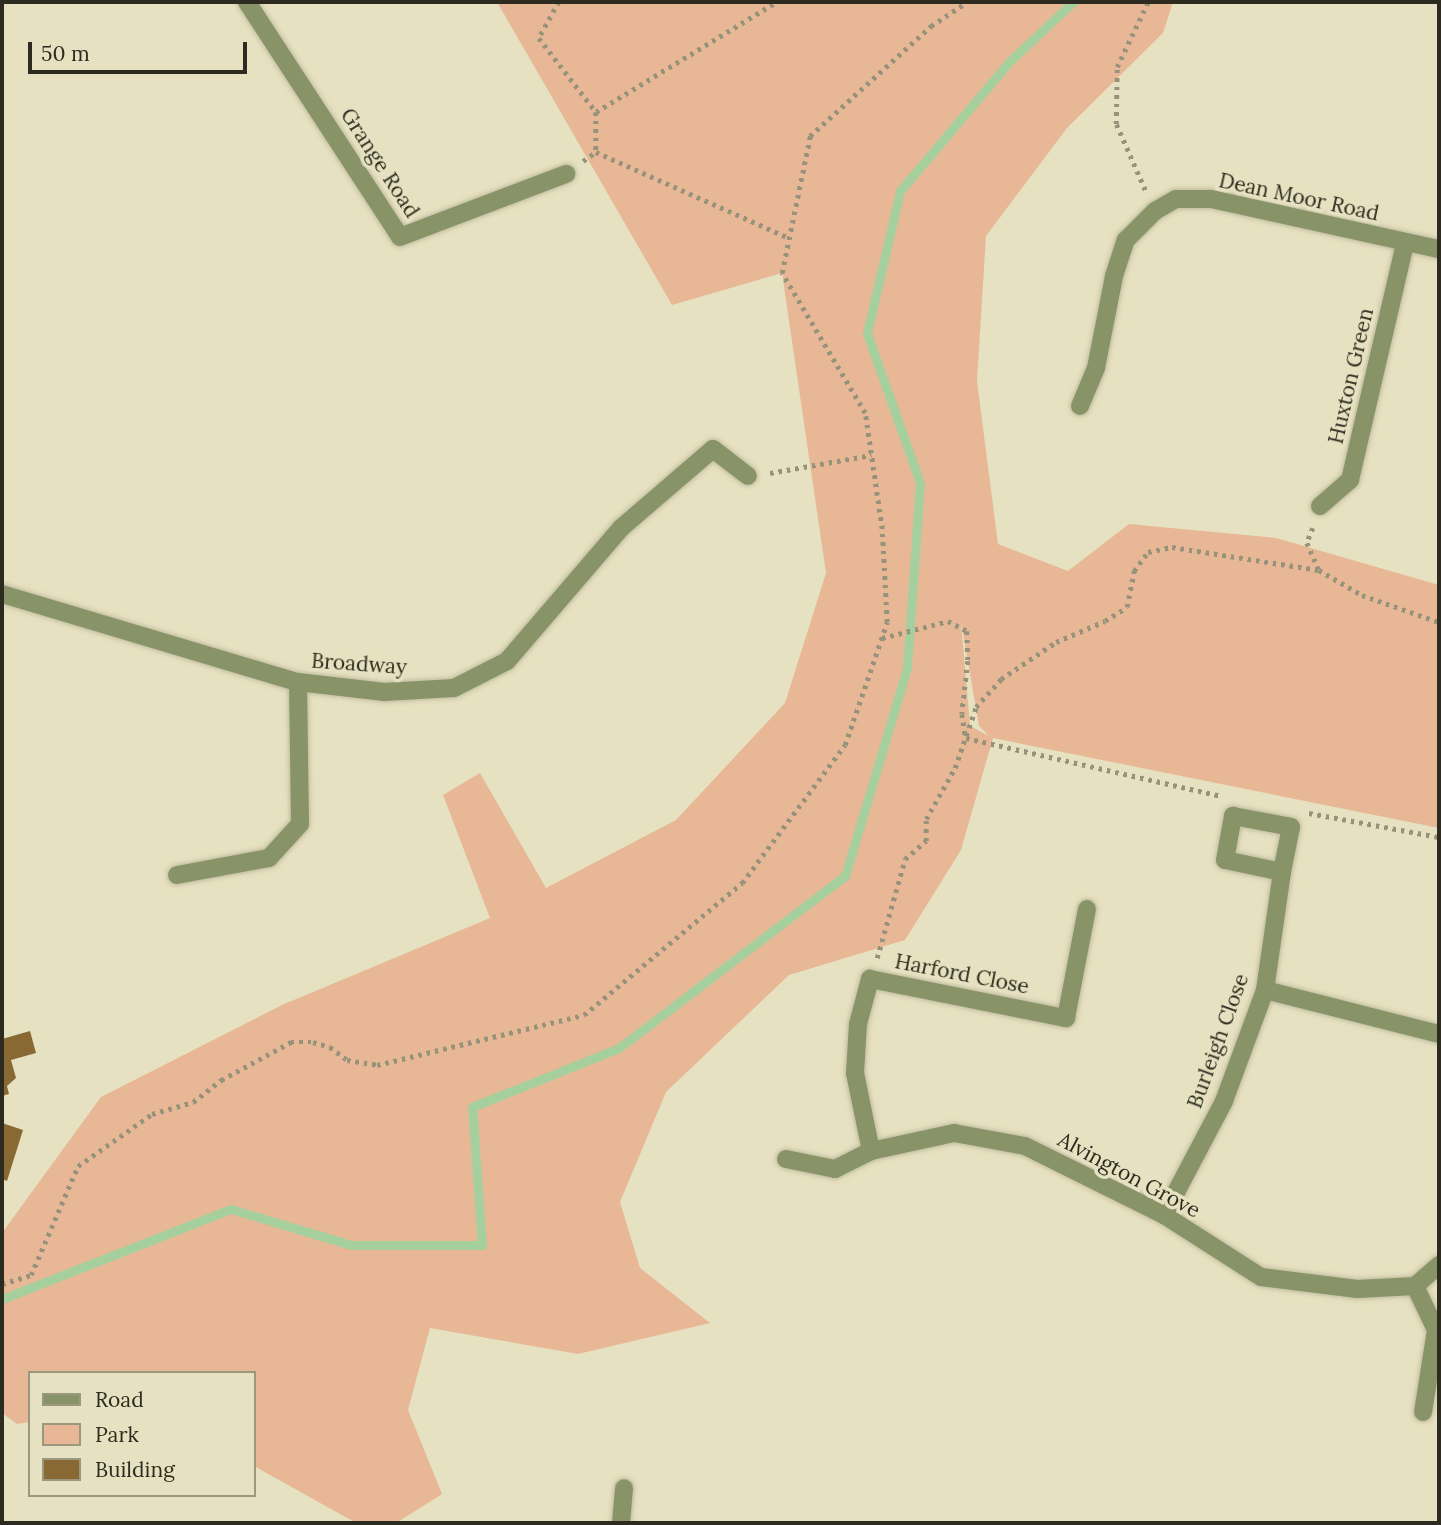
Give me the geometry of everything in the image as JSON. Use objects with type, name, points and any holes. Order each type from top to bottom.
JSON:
[{"type":"street","name":"Grange Road","points":[[247,2],[400,237],[566,174]]},
{"type":"street","name":"Dean Moor Road","points":[[1080,406],[1096,369],[1114,276],[1126,240],[1155,211],[1175,200],[1211,200],[1405,244],[1439,249]]},
{"type":"street","name":"Huxton Green","points":[[1320,506],[1350,480],[1405,244]]},
{"type":"street","name":"Broadway","points":[[2,593],[298,682],[384,692],[454,688],[507,662],[621,528],[713,449],[748,477]]},
{"type":"street","points":[[177,875],[269,858],[300,824],[298,682]]},
{"type":"street","name":"Burleigh Close","points":[[1164,1215],[1224,1101],[1265,990],[1282,872]]},
{"type":"street","name":"Harford Close","points":[[871,1151],[855,1073],[858,1024],[870,979],[1066,1018],[1087,909]]},
{"type":"street","points":[[1265,990],[1439,1034]]},
{"type":"street","name":"Alvington Grove","points":[[786,1159],[835,1169],[871,1151],[954,1133],[1025,1146],[1164,1215],[1261,1278],[1357,1289],[1415,1286]]},
{"type":"street","points":[[1423,1412],[1436,1330],[1415,1286],[1439,1265]]},
{"type":"street","points":[[621,1523],[624,1488]]},
{"type":"path","points":[[559,2],[539,38],[596,112],[596,152]]},
{"type":"path","points":[[596,112],[776,2]]},
{"type":"path","points":[[2,1284],[31,1275],[78,1166],[152,1114],[193,1102],[221,1080],[291,1042],[313,1042],[330,1047],[347,1060],[377,1065],[584,1015],[742,883],[845,745],[887,622],[882,529],[865,413],[782,273],[810,136],[932,26],[967,2]]},
{"type":"path","points":[[1148,2],[1116,66],[1116,124],[1129,160],[1155,211]]},
{"type":"path","points":[[566,174],[596,152]]},
{"type":"path","points":[[596,152],[789,238]]},
{"type":"path","points":[[748,477],[871,455]]},
{"type":"path","points":[[1319,570],[1307,544],[1320,506]]},
{"type":"path","points":[[870,979],[905,859],[926,841],[926,819],[944,791],[976,706],[1002,679],[1056,642],[1105,621],[1127,607],[1134,571],[1148,552],[1172,547],[1319,570],[1362,595],[1439,622]]},
{"type":"path","points":[[881,638],[948,621],[967,631],[968,661],[962,714],[966,738]]},
{"type":"path","points":[[966,738],[1230,798]]},
{"type":"path","points":[[1307,813],[1439,837]]},
{"type":"green space","points":[[497,2],[1173,2],[1163,33],[1067,128],[986,236],[977,381],[998,544],[1068,571],[1129,524],[1276,538],[1439,585],[1439,828],[993,738],[961,850],[905,940],[789,975],[666,1092],[620,1202],[640,1268],[710,1323],[578,1354],[430,1328],[408,1410],[442,1494],[396,1523],[356,1523],[256,1467],[256,1371],[28,1371],[28,1422],[17,1424],[2,1413],[2,1233],[101,1097],[282,1005],[490,918],[443,795],[480,773],[546,888],[676,820],[785,703],[826,573],[782,273],[672,305]],"holes":[[[961,622],[979,726],[989,736],[970,726]]]},
{"type":"building","points":[[30,1031],[36,1053],[11,1060],[16,1078],[7,1086],[9,1094],[2,1096],[2,1039]]},
{"type":"building","points":[[2,1123],[23,1130],[7,1181],[2,1179]]},
{"type":"waterway","points":[[2,1299],[231,1209],[351,1245],[482,1245],[472,1107],[619,1048],[845,876],[907,668],[920,483],[867,333],[900,191],[1009,62],[1073,2]]}]
